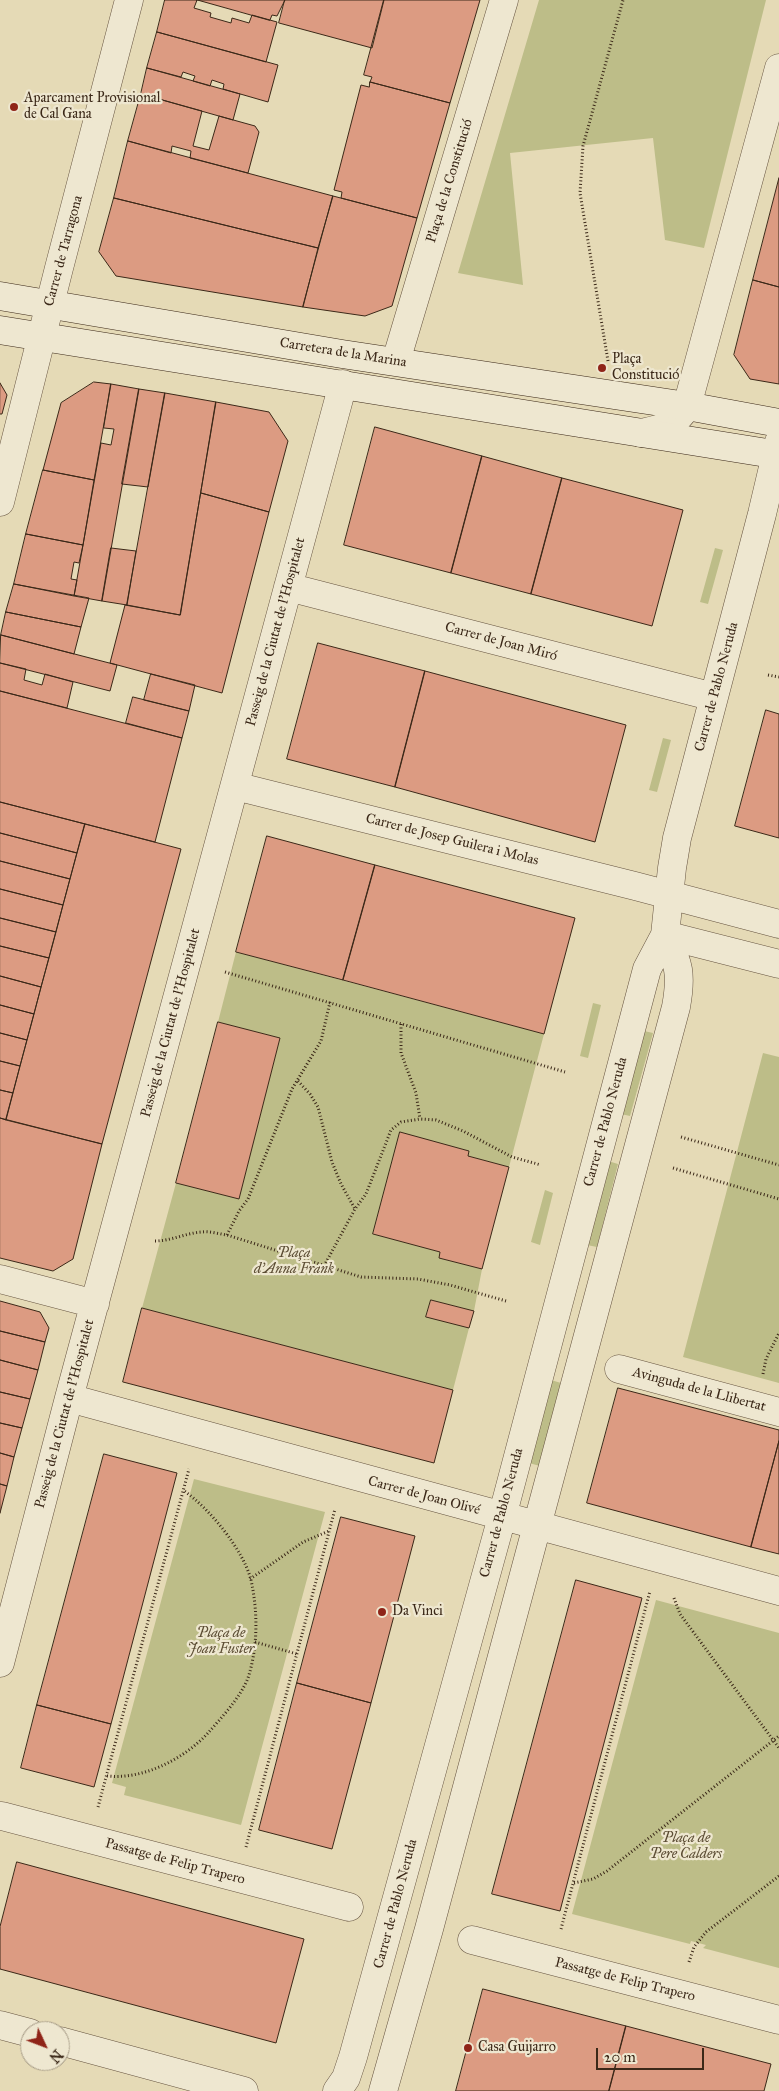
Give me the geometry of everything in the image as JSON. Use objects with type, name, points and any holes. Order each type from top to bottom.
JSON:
[{"type":"street","name":"Carrer de Tarragona","points":[[0,502],[129,0]]},
{"type":"street","name":"Plaça de la Constitució","points":[[396,361],[504,0]]},
{"type":"street","points":[[641,433],[668,427],[680,418],[687,406],[779,68]]},
{"type":"street","name":"Carretera de la Marina","points":[[0,296],[396,361],[687,406],[779,423]]},
{"type":"street","points":[[0,330],[641,433],[778,450]]},
{"type":"street","name":"Passeig de la Ciutat de l'Hospitalet","points":[[0,1663],[69,1398],[343,384]]},
{"type":"street","name":"Carrer de Pablo Neruda","points":[[337,2091],[346,2078],[353,2058],[502,1517],[647,969],[664,934],[677,838],[778,450]]},
{"type":"street","name":"Carrer de Joan Miró","points":[[288,587],[714,697]]},
{"type":"street","name":"Carrer de Josep Guilera i Molas","points":[[234,786],[670,895]]},
{"type":"street","points":[[670,895],[779,924]]},
{"type":"street","points":[[664,934],[779,964]]},
{"type":"street","points":[[383,2091],[432,1919],[676,1007],[680,970],[664,934]]},
{"type":"street","points":[[0,1278],[95,1304]]},
{"type":"street","name":"Avinguda de la Llibertat","points":[[619,1369],[779,1412]]},
{"type":"street","name":"Carrer de Joan Olivé","points":[[69,1398],[779,1592]]},
{"type":"street","name":"Passatge de Felip Trapero","points":[[2,1816],[349,1907]]},
{"type":"street","name":"Passatge de Felip Trapero","points":[[472,1940],[779,2020]]},
{"type":"street","points":[[0,2025],[20,2030]]},
{"type":"street","points":[[70,2044],[244,2091]]},
{"type":"path","points":[[609,365],[580,194],[583,146],[623,0]]},
{"type":"path","points":[[768,675],[779,678]]},
{"type":"path","points":[[225,972],[565,1072]]},
{"type":"path","points":[[226,1235],[248,1199],[275,1129],[298,1081],[321,1041],[330,1002]]},
{"type":"path","points":[[401,1024],[401,1053],[416,1093],[420,1119]]},
{"type":"path","points":[[298,1081],[310,1094],[318,1107],[332,1162],[341,1184],[355,1209]]},
{"type":"path","points":[[324,1266],[355,1209],[366,1194],[391,1130],[401,1122],[420,1119],[436,1120],[463,1131],[512,1157],[541,1165]]},
{"type":"path","points":[[681,1137],[779,1165]]},
{"type":"path","points":[[673,1168],[779,1199]]},
{"type":"path","points":[[155,1241],[169,1240],[204,1231],[226,1235],[361,1278],[418,1280],[450,1285],[506,1301]]},
{"type":"path","points":[[763,1373],[766,1359],[779,1332]]},
{"type":"path","points":[[90,1839],[189,1470]]},
{"type":"path","points":[[107,1776],[125,1776],[148,1770],[179,1758],[200,1742],[222,1717],[247,1679],[254,1653],[256,1628],[250,1579],[238,1551],[215,1520],[184,1490]]},
{"type":"path","points":[[238,1878],[335,1510]]},
{"type":"path","points":[[250,1579],[303,1542],[329,1531]]},
{"type":"path","points":[[553,1961],[650,1591]]},
{"type":"path","points":[[674,1598],[680,1614],[779,1748]]},
{"type":"path","points":[[255,1642],[297,1654]]},
{"type":"path","points":[[574,1882],[594,1879],[607,1872],[779,1736]]},
{"type":"path","points":[[679,1994],[694,1947],[706,1932],[779,1876]]},
{"type":"green space","points":[[539,0],[766,0],[704,248],[665,240],[653,138],[510,153],[523,285],[458,273]]},
{"type":"green space","points":[[715,548],[723,550],[708,604],[700,602]]},
{"type":"green space","points":[[663,738],[671,740],[657,792],[649,790]]},
{"type":"green space","name":"Plaça d'Anna Frank","points":[[236,952],[544,1034],[509,1167],[468,1156],[469,1151],[400,1133],[373,1234],[440,1252],[439,1258],[482,1269],[474,1311],[431,1300],[426,1316],[469,1328],[453,1390],[142,1308],[176,1183],[239,1199],[280,1038],[218,1022]]},
{"type":"green space","points":[[593,1003],[601,1005],[588,1058],[580,1056]]},
{"type":"green space","points":[[644,1031],[653,1033],[630,1116],[621,1114]]},
{"type":"green space","points":[[763,1053],[779,1057],[779,1383],[683,1357]]},
{"type":"green space","points":[[608,1161],[618,1164],[597,1247],[587,1245]]},
{"type":"green space","points":[[545,1190],[553,1193],[540,1245],[531,1242]]},
{"type":"green space","points":[[551,1380],[561,1383],[540,1466],[529,1463]]},
{"type":"green space","name":"Plaça de Joan Fuster","points":[[194,1479],[325,1512],[241,1825],[124,1795],[126,1787],[112,1783]]},
{"type":"green space","name":"Plaça de Pere Calders","points":[[656,1600],[779,1633],[779,1968],[703,1948],[706,1945],[691,1941],[690,1944],[572,1914]]},
{"type":"building","points":[[165,0],[197,0],[194,8],[211,13],[210,17],[231,23],[232,18],[249,23],[252,15],[277,22],[266,62],[157,32]]},
{"type":"building","points":[[197,0],[285,0],[277,16],[272,15],[270,20]]},
{"type":"building","points":[[285,0],[384,0],[372,48],[279,23]]},
{"type":"building","points":[[384,0],[480,0],[450,103],[370,82],[372,77],[364,75]]},
{"type":"building","points":[[157,32],[278,65],[268,102],[223,89],[224,84],[212,80],[210,86],[193,81],[195,76],[183,72],[181,77],[147,68]]},
{"type":"building","points":[[147,68],[240,94],[233,120],[141,94]]},
{"type":"building","points":[[370,82],[450,103],[417,218],[341,198],[342,192],[334,190],[361,85],[369,87]]},
{"type":"building","points":[[141,94],[202,111],[193,146],[209,150],[219,116],[255,126],[259,132],[248,173],[190,158],[191,151],[172,146],[171,153],[128,141]]},
{"type":"building","points":[[128,141],[333,196],[318,248],[114,198]]},
{"type":"building","points":[[779,178],[779,287],[753,280]]},
{"type":"building","points":[[333,196],[417,218],[392,306],[365,316],[303,307]]},
{"type":"building","points":[[114,198],[318,248],[303,307],[116,276],[99,252]]},
{"type":"building","points":[[753,280],[779,287],[779,384],[750,379],[734,355]]},
{"type":"building","points":[[94,382],[111,384],[94,480],[43,470],[61,403]]},
{"type":"building","points":[[0,383],[7,395],[2,414],[0,414]]},
{"type":"building","points":[[111,384],[139,389],[102,601],[74,596],[101,443],[111,445],[114,429],[104,428]]},
{"type":"building","points":[[139,389],[165,393],[148,487],[122,484]]},
{"type":"building","points":[[165,393],[216,402],[180,615],[127,605]]},
{"type":"building","points":[[216,402],[269,412],[288,441],[269,512],[201,493]]},
{"type":"building","points":[[375,427],[482,456],[451,573],[344,545]]},
{"type":"building","points":[[482,456],[562,478],[531,594],[451,573]]},
{"type":"building","points":[[43,470],[94,480],[83,545],[26,534]]},
{"type":"building","points":[[562,478],[683,510],[652,626],[531,594]]},
{"type":"building","points":[[201,493],[269,512],[222,693],[110,663],[125,605],[180,615]]},
{"type":"building","points":[[26,534],[83,545],[79,563],[74,562],[71,579],[77,580],[74,596],[14,584]]},
{"type":"building","points":[[111,548],[136,551],[127,605],[102,601]]},
{"type":"building","points":[[14,584],[89,598],[81,627],[6,612]]},
{"type":"building","points":[[6,612],[81,627],[74,654],[1,635]]},
{"type":"building","points":[[1,635],[117,665],[110,691],[0,663]]},
{"type":"building","points":[[318,643],[425,671],[395,787],[287,759]]},
{"type":"building","points":[[0,663],[26,669],[24,680],[42,685],[45,674],[73,682],[67,708],[0,691]]},
{"type":"building","points":[[425,671],[626,725],[595,842],[395,787]]},
{"type":"building","points":[[151,674],[195,685],[189,711],[144,700]]},
{"type":"building","points":[[0,691],[182,738],[155,842],[0,802]]},
{"type":"building","points":[[133,697],[189,711],[182,738],[126,723]]},
{"type":"building","points":[[766,710],[779,714],[779,838],[735,826]]},
{"type":"building","points":[[0,802],[85,824],[77,853],[0,833]]},
{"type":"building","points":[[85,824],[181,849],[102,1144],[6,1120]]},
{"type":"building","points":[[0,833],[77,853],[70,879],[0,861]]},
{"type":"building","points":[[267,836],[375,865],[343,980],[236,952]]},
{"type":"building","points":[[0,861],[70,879],[63,905],[0,889]]},
{"type":"building","points":[[375,865],[575,918],[544,1034],[343,980]]},
{"type":"building","points":[[0,889],[63,905],[56,932],[0,918]]},
{"type":"building","points":[[0,918],[56,932],[49,958],[0,946]]},
{"type":"building","points":[[0,946],[49,958],[41,987],[0,976]]},
{"type":"building","points":[[0,976],[41,987],[34,1014],[0,1005]]},
{"type":"building","points":[[0,1005],[34,1014],[27,1040],[0,1033]]},
{"type":"building","points":[[218,1022],[280,1038],[239,1199],[176,1183]]},
{"type":"building","points":[[0,1033],[27,1040],[20,1066],[0,1061]]},
{"type":"building","points":[[0,1061],[20,1066],[13,1093],[0,1090]]},
{"type":"building","points":[[0,1090],[13,1093],[6,1120],[0,1118]]},
{"type":"building","points":[[0,1118],[102,1144],[73,1259],[53,1271],[0,1258]]},
{"type":"building","points":[[400,1132],[469,1151],[468,1156],[509,1167],[482,1269],[439,1258],[440,1252],[373,1234]]},
{"type":"building","points":[[431,1300],[474,1311],[469,1328],[426,1317]]},
{"type":"building","points":[[0,1301],[40,1312],[49,1328],[45,1342],[0,1331]]},
{"type":"building","points":[[142,1308],[453,1390],[434,1463],[123,1382]]},
{"type":"building","points":[[0,1331],[45,1342],[38,1370],[0,1360]]},
{"type":"building","points":[[0,1360],[38,1370],[30,1399],[0,1392]]},
{"type":"building","points":[[618,1388],[779,1430],[779,1441],[751,1547],[587,1503]]},
{"type":"building","points":[[0,1392],[30,1399],[22,1428],[0,1423]]},
{"type":"building","points":[[0,1423],[22,1428],[14,1457],[0,1453]]},
{"type":"building","points":[[779,1441],[779,1554],[751,1547]]},
{"type":"building","points":[[0,1453],[14,1457],[7,1486],[0,1484]]},
{"type":"building","points":[[104,1454],[177,1473],[111,1724],[37,1705]]},
{"type":"building","points":[[0,1484],[7,1486],[0,1513]]},
{"type":"building","points":[[341,1517],[415,1536],[371,1703],[297,1683]]},
{"type":"building","points":[[576,1580],[642,1598],[560,1911],[492,1894]]},
{"type":"building","points":[[297,1683],[371,1703],[332,1849],[259,1830]]},
{"type":"building","points":[[37,1705],[111,1724],[94,1787],[21,1768]]},
{"type":"building","points":[[17,1862],[304,1939],[276,2043],[0,1969],[0,1927]]},
{"type":"building","points":[[483,1989],[626,2026],[609,2091],[456,2091]]},
{"type":"building","points":[[626,2026],[771,2064],[764,2091],[609,2091]]},
{"type":"place","name":"Aparcament Provisional de Cal Gana","points":[[14,107]]},
{"type":"place","name":"Plaça Constitució","points":[[602,368]]},
{"type":"place","name":"Da Vinci","points":[[382,1612]]},
{"type":"place","name":"Casa Guijarro","points":[[468,2048]]}]
